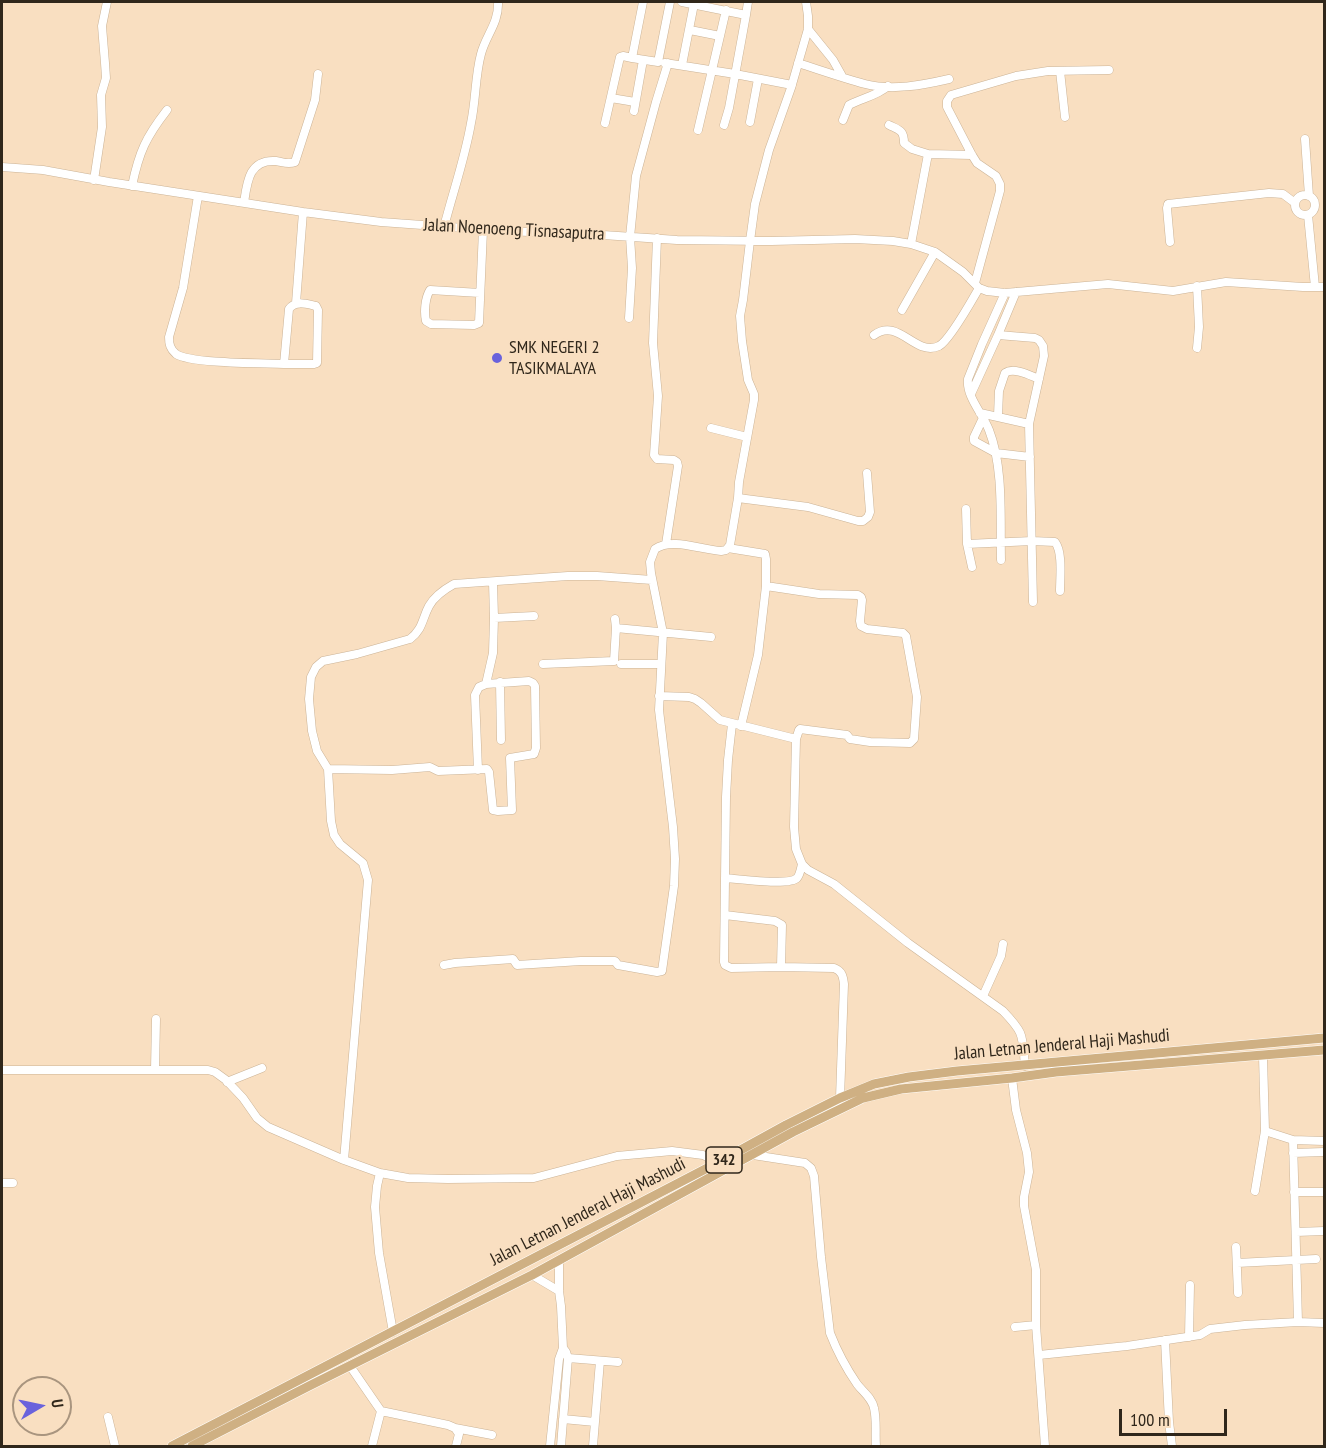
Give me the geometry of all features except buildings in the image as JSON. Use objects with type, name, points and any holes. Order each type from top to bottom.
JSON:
[{"type":"main road","name":"Jalan Letnan Jenderal Haji Mashudi","points":[[172,1446],[717,1164],[786,1125],[874,1084],[894,1079],[957,1071],[1324,1038]]},
{"type":"main road","name":"Jalan Letnan Jenderal Haji Mashudi","points":[[192,1446],[559,1261],[793,1132],[863,1098],[902,1089],[1056,1072],[1324,1050]]},
{"type":"main road","points":[[957,1071],[958,1083]]},
{"type":"street","points":[[94,180],[102,127],[101,95],[105,78],[102,26],[107,2]]},
{"type":"street","points":[[444,226],[467,143],[482,52],[494,26],[498,2]]},
{"type":"street","points":[[632,58],[643,2]]},
{"type":"street","points":[[658,62],[670,2]]},
{"type":"street","points":[[682,2],[722,7],[746,15]]},
{"type":"street","points":[[724,125],[748,2]]},
{"type":"street","points":[[728,548],[732,536],[754,400],[748,380],[740,316],[755,204],[769,150],[792,85],[808,29],[806,2]]},
{"type":"street","points":[[682,65],[697,3]]},
{"type":"street","points":[[698,130],[720,36],[722,7]]},
{"type":"street","points":[[808,29],[833,60],[842,76]]},
{"type":"street","points":[[690,30],[720,36]]},
{"type":"street","points":[[605,123],[620,57],[623,56],[792,85]]},
{"type":"street","points":[[634,111],[643,60]]},
{"type":"street","points":[[629,318],[632,268],[630,237],[636,176],[668,63]]},
{"type":"street","points":[[798,63],[867,84],[904,86],[950,80]]},
{"type":"street","points":[[874,335],[884,330],[895,331],[926,347],[938,346],[946,339],[977,286],[1000,184],[996,176],[977,163],[972,155],[947,107],[947,101],[951,95],[1016,76],[1060,71],[1108,70]]},
{"type":"street","points":[[1060,71],[1065,117]]},
{"type":"street","points":[[244,202],[249,176],[263,161],[291,164],[295,162],[315,100],[318,74]]},
{"type":"street","points":[[750,122],[758,79]]},
{"type":"street","points":[[843,120],[849,105],[882,92],[888,86]]},
{"type":"street","points":[[611,98],[635,102]]},
{"type":"street","points":[[132,186],[145,140],[167,110]]},
{"type":"street","points":[[889,125],[901,130],[904,143],[912,149],[928,154],[972,155]]},
{"type":"street","points":[[1305,139],[1310,196]]},
{"type":"street","points":[[912,244],[928,154]]},
{"type":"street","name":"Jalan Noenoeng Tisnasaputra","points":[[2,166],[43,170],[132,186],[381,222],[483,230],[630,237],[750,241],[855,239],[893,241],[912,244],[935,252],[977,286],[987,291],[1005,293],[1108,284],[1167,291],[1226,282],[1324,287]]},
{"type":"street","points":[[1170,242],[1168,204],[1269,193],[1283,194],[1295,203]]},
{"type":"street","points":[[1306,195],[1314,199],[1316,205],[1314,211],[1308,215],[1301,215],[1296,210],[1295,203],[1299,197],[1306,195]]},
{"type":"street","points":[[198,196],[183,288],[169,337],[171,349],[180,356],[207,361],[284,364],[314,364],[318,360],[318,308],[316,306],[296,303],[289,309],[284,364]]},
{"type":"street","points":[[296,303],[303,212]]},
{"type":"street","points":[[1308,215],[1315,287]]},
{"type":"street","points":[[480,293],[430,290],[426,296],[426,321],[431,324],[476,325],[478,323],[480,293],[483,230]]},
{"type":"street","points":[[657,238],[653,343],[658,396],[654,455],[657,459],[674,460],[678,466],[666,544]]},
{"type":"street","points":[[902,310],[935,252]]},
{"type":"street","points":[[1197,286],[1199,327],[1197,348]]},
{"type":"street","points":[[971,394],[1016,292]]},
{"type":"street","points":[[1001,560],[998,460],[989,429],[968,384],[982,344],[1005,293]]},
{"type":"street","points":[[998,335],[1035,338],[1039,340],[1044,351],[1029,424],[1033,602]]},
{"type":"street","points":[[982,344],[992,348]]},
{"type":"street","points":[[975,362],[984,366]]},
{"type":"street","points":[[998,416],[999,391],[1005,372],[1013,370],[1039,379]]},
{"type":"street","points":[[982,415],[998,416],[1029,424]]},
{"type":"street","points":[[982,415],[974,441],[996,453],[1030,457]]},
{"type":"street","points":[[711,428],[747,437]]},
{"type":"street","points":[[738,498],[808,507],[863,521],[870,512],[867,473]]},
{"type":"street","points":[[966,509],[967,544],[972,567]]},
{"type":"street","points":[[967,544],[1055,542],[1058,546],[1060,591]]},
{"type":"street","points":[[444,965],[513,959],[517,965],[615,961],[618,965],[662,971],[674,886],[675,859],[659,710],[663,633],[650,562],[655,549],[660,546],[676,544],[714,551],[728,548],[765,554],[766,586],[758,655],[741,726]]},
{"type":"street","points":[[344,1160],[368,880],[363,863],[340,844],[334,835],[328,769],[317,751],[312,731],[309,699],[311,677],[316,667],[323,661],[410,639],[421,628],[429,605],[454,585],[587,576],[652,580]]},
{"type":"street","points":[[486,684],[492,653],[494,582]]},
{"type":"street","points":[[766,586],[819,594],[860,596],[862,600],[861,626],[867,629],[903,633],[906,636],[917,697],[913,742],[870,742],[850,739],[847,735],[799,730],[796,739],[794,827],[796,849],[802,864],[808,870],[834,884],[1002,1011],[1018,1028],[1024,1042],[1024,1066]]},
{"type":"street","points":[[494,618],[534,616]]},
{"type":"street","points":[[543,664],[614,661],[615,619]]},
{"type":"street","points":[[616,628],[711,637]]},
{"type":"street","points":[[621,664],[661,664]]},
{"type":"street","points":[[328,769],[392,770],[430,767],[438,771],[488,770],[494,810],[512,810],[509,760],[512,757],[535,753],[536,748],[536,691],[533,683],[529,681],[500,682],[479,687],[475,695],[478,770]]},
{"type":"street","points":[[500,682],[501,740]]},
{"type":"street","points":[[659,696],[689,697],[695,699],[720,720],[796,739]]},
{"type":"street","points":[[732,724],[726,797],[724,962],[731,968],[834,968],[843,975],[840,1098]]},
{"type":"street","points":[[725,878],[786,882],[798,877],[802,864]]},
{"type":"street","points":[[725,915],[775,921],[782,925],[781,967]]},
{"type":"street","points":[[983,996],[1001,956],[1003,944]]},
{"type":"street","points":[[155,1070],[156,1019]]},
{"type":"street","points":[[1255,1191],[1265,1131],[1263,1056]]},
{"type":"street","points":[[227,1082],[262,1068]]},
{"type":"street","points":[[2,1070],[208,1070],[220,1075],[262,1123],[344,1160],[380,1173],[408,1178],[534,1178],[617,1156],[672,1151],[702,1155],[714,1160],[717,1164]]},
{"type":"street","points":[[1012,1078],[1029,1172],[1024,1206],[1036,1270],[1036,1325],[1045,1446]]},
{"type":"street","points":[[1265,1131],[1293,1140],[1324,1141]]},
{"type":"street","points":[[1293,1140],[1298,1322]]},
{"type":"street","points":[[1293,1153],[1324,1152]]},
{"type":"street","points":[[753,1155],[805,1163],[813,1170],[830,1333],[845,1365],[872,1404],[876,1446]]},
{"type":"street","points":[[380,1173],[376,1186],[375,1207],[393,1332]]},
{"type":"street","points":[[2,1183],[13,1183]]},
{"type":"street","points":[[1294,1192],[1324,1192]]},
{"type":"street","points":[[1296,1232],[1324,1230]]},
{"type":"street","points":[[1236,1247],[1238,1293]]},
{"type":"street","points":[[1237,1263],[1316,1259]]},
{"type":"street","points":[[550,1446],[559,1359],[563,1348],[559,1261]]},
{"type":"street","points":[[532,1275],[559,1291]]},
{"type":"street","points":[[1189,1337],[1190,1285]]},
{"type":"street","points":[[1039,1355],[1189,1337],[1200,1335],[1210,1329],[1298,1322],[1324,1323]]},
{"type":"street","points":[[1015,1327],[1036,1325]]},
{"type":"street","points":[[1165,1340],[1172,1446]]},
{"type":"street","points":[[561,1446],[568,1358],[563,1348]]},
{"type":"street","points":[[568,1358],[618,1362]]},
{"type":"street","points":[[592,1446],[600,1361]]},
{"type":"street","points":[[350,1366],[381,1411],[492,1435]]},
{"type":"street","points":[[372,1446],[381,1411]]},
{"type":"street","points":[[108,1417],[115,1446]]},
{"type":"street","points":[[563,1419],[594,1422]]},
{"type":"street","points":[[454,1428],[459,1434],[456,1446]]},
{"type":"place","name":"SMK NEGERI 2 TASIKMALAYA","points":[[497,358]]}]
